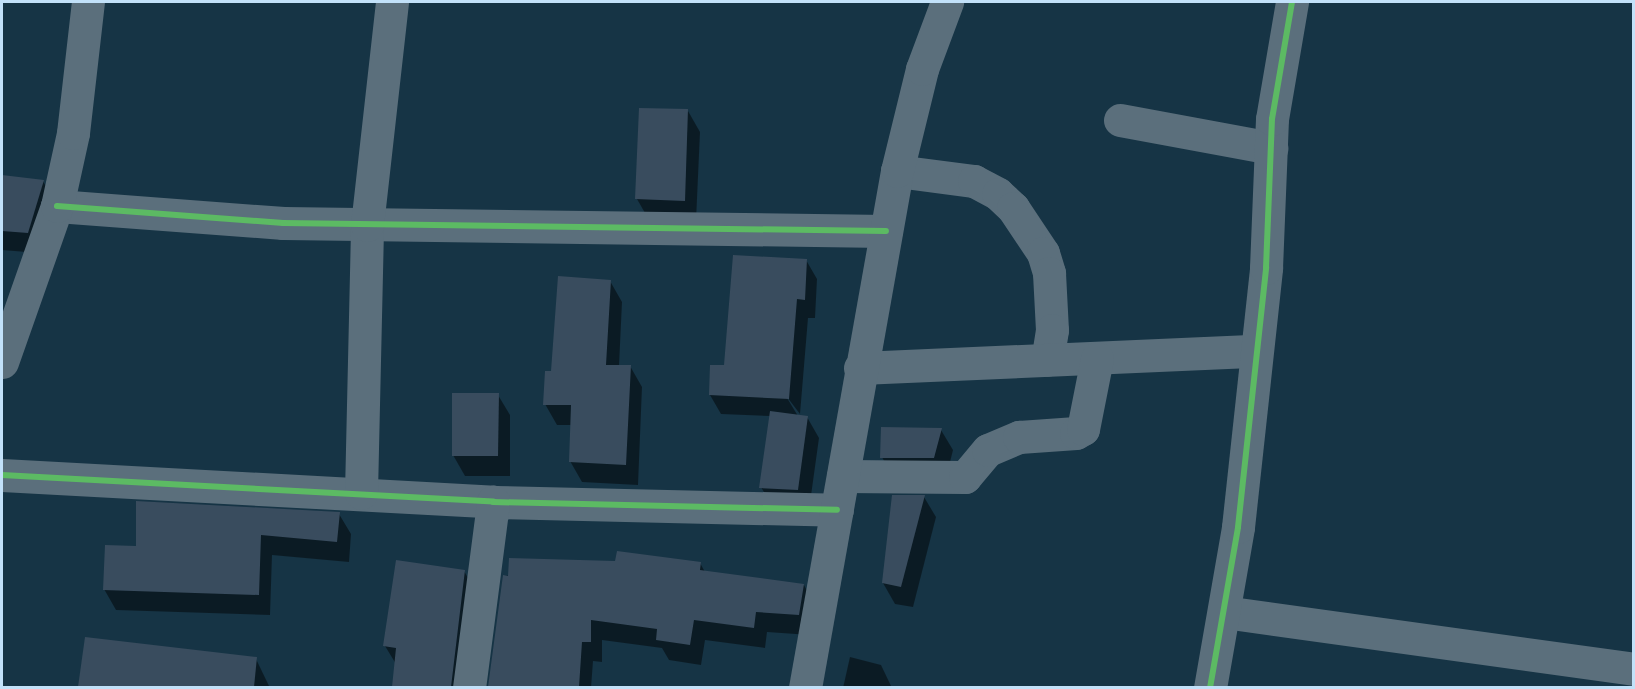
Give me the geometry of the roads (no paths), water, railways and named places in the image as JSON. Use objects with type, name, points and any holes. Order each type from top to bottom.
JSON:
[{"type":"street","points":[[2,362],[57,206],[78,102],[88,2]]},
{"type":"street","points":[[361,493],[367,225],[392,2]]},
{"type":"street","points":[[805,687],[860,368],[897,171],[922,69],[947,2]]},
{"type":"street","points":[[1210,687],[1238,527],[1266,268],[1271,147],[1282,44],[1292,2]]},
{"type":"street","points":[[1120,120],[1271,147]]},
{"type":"street","points":[[897,171],[974,182],[998,194],[1013,208],[1043,253],[1049,273],[1052,330],[1047,360]]},
{"type":"street","points":[[57,206],[283,223],[886,231]]},
{"type":"street","points":[[860,368],[1256,351]]},
{"type":"street","points":[[843,476],[964,477],[988,450],[1019,437],[1076,433],[1083,429],[1097,358]]},
{"type":"street","points":[[2,475],[493,502],[837,510]]},
{"type":"street","points":[[469,687],[493,502]]},
{"type":"street","points":[[1224,612],[1634,669]]}]
